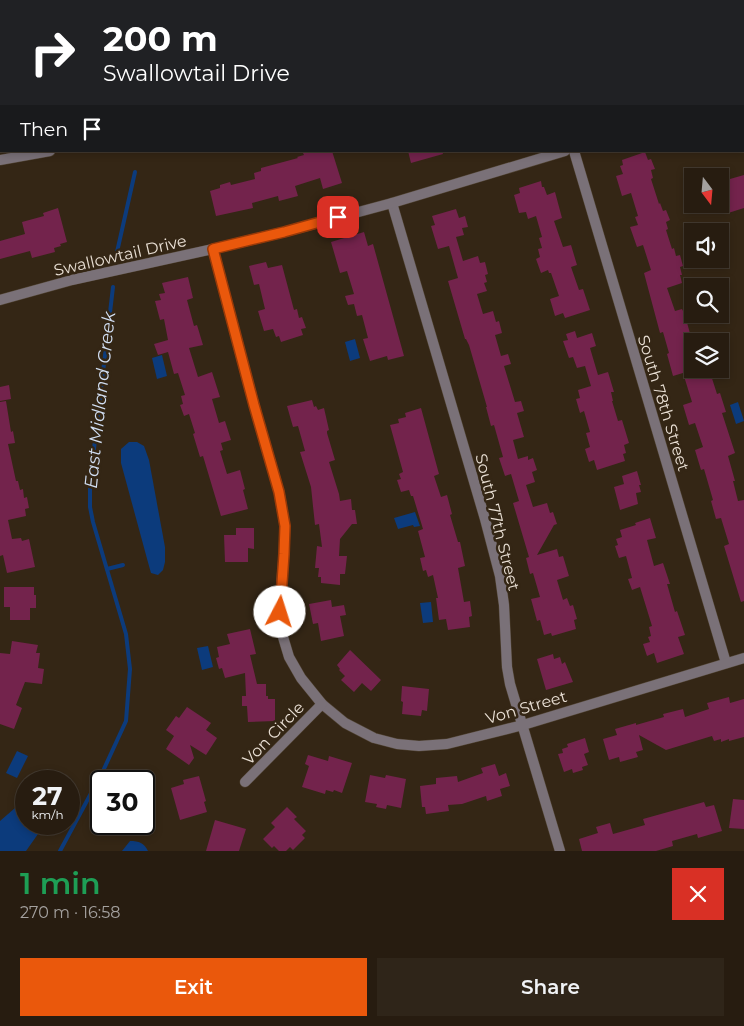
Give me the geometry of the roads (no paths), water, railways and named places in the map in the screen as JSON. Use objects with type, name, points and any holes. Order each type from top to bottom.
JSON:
[{"type":"street","points":[[0,160],[44,152]]},
{"type":"street","name":"Swallowtail Drive","points":[[0,300],[72,280],[284,232],[562,152]]},
{"type":"street","name":"South 78th Street","points":[[574,152],[726,663]]},
{"type":"street","name":"South 77th Street","points":[[392,202],[500,576],[510,684],[560,851]]},
{"type":"street","name":"Von Street","points":[[213,249],[279,492],[285,526],[280,612],[283,638],[301,678],[322,704],[345,723],[374,738],[397,744],[419,746],[447,744],[523,724],[744,658]]},
{"type":"street","name":"Von Circle","points":[[245,782],[322,704]]},
{"type":"water","points":[[355,339],[360,358],[350,361],[345,342]]},
{"type":"water","points":[[162,355],[167,376],[157,379],[152,358]]},
{"type":"water","points":[[738,402],[744,421],[736,424],[730,405]]},
{"type":"water","points":[[129,442],[137,442],[144,446],[149,460],[165,547],[163,570],[158,575],[151,573],[121,463],[121,449]]},
{"type":"water","points":[[415,512],[420,526],[414,527],[413,525],[398,529],[394,518]]},
{"type":"water","points":[[431,602],[433,622],[423,623],[420,603]]},
{"type":"water","points":[[208,646],[213,667],[202,670],[197,648]]},
{"type":"water","points":[[17,751],[28,756],[21,770],[15,770],[15,777],[6,773]]},
{"type":"water","points":[[15,808],[15,835],[37,835],[26,851],[0,851],[0,821]]},
{"type":"water","points":[[130,841],[141,843],[148,851],[122,851]]},
{"type":"waterway","name":"East Midland Creek","points":[[117,252],[135,172]]},
{"type":"waterway","name":"East Midland Creek","points":[[60,851],[103,771],[126,721],[130,669],[126,634],[90,507],[90,483],[113,287]]},
{"type":"waterway","points":[[107,569],[123,565]]}]
